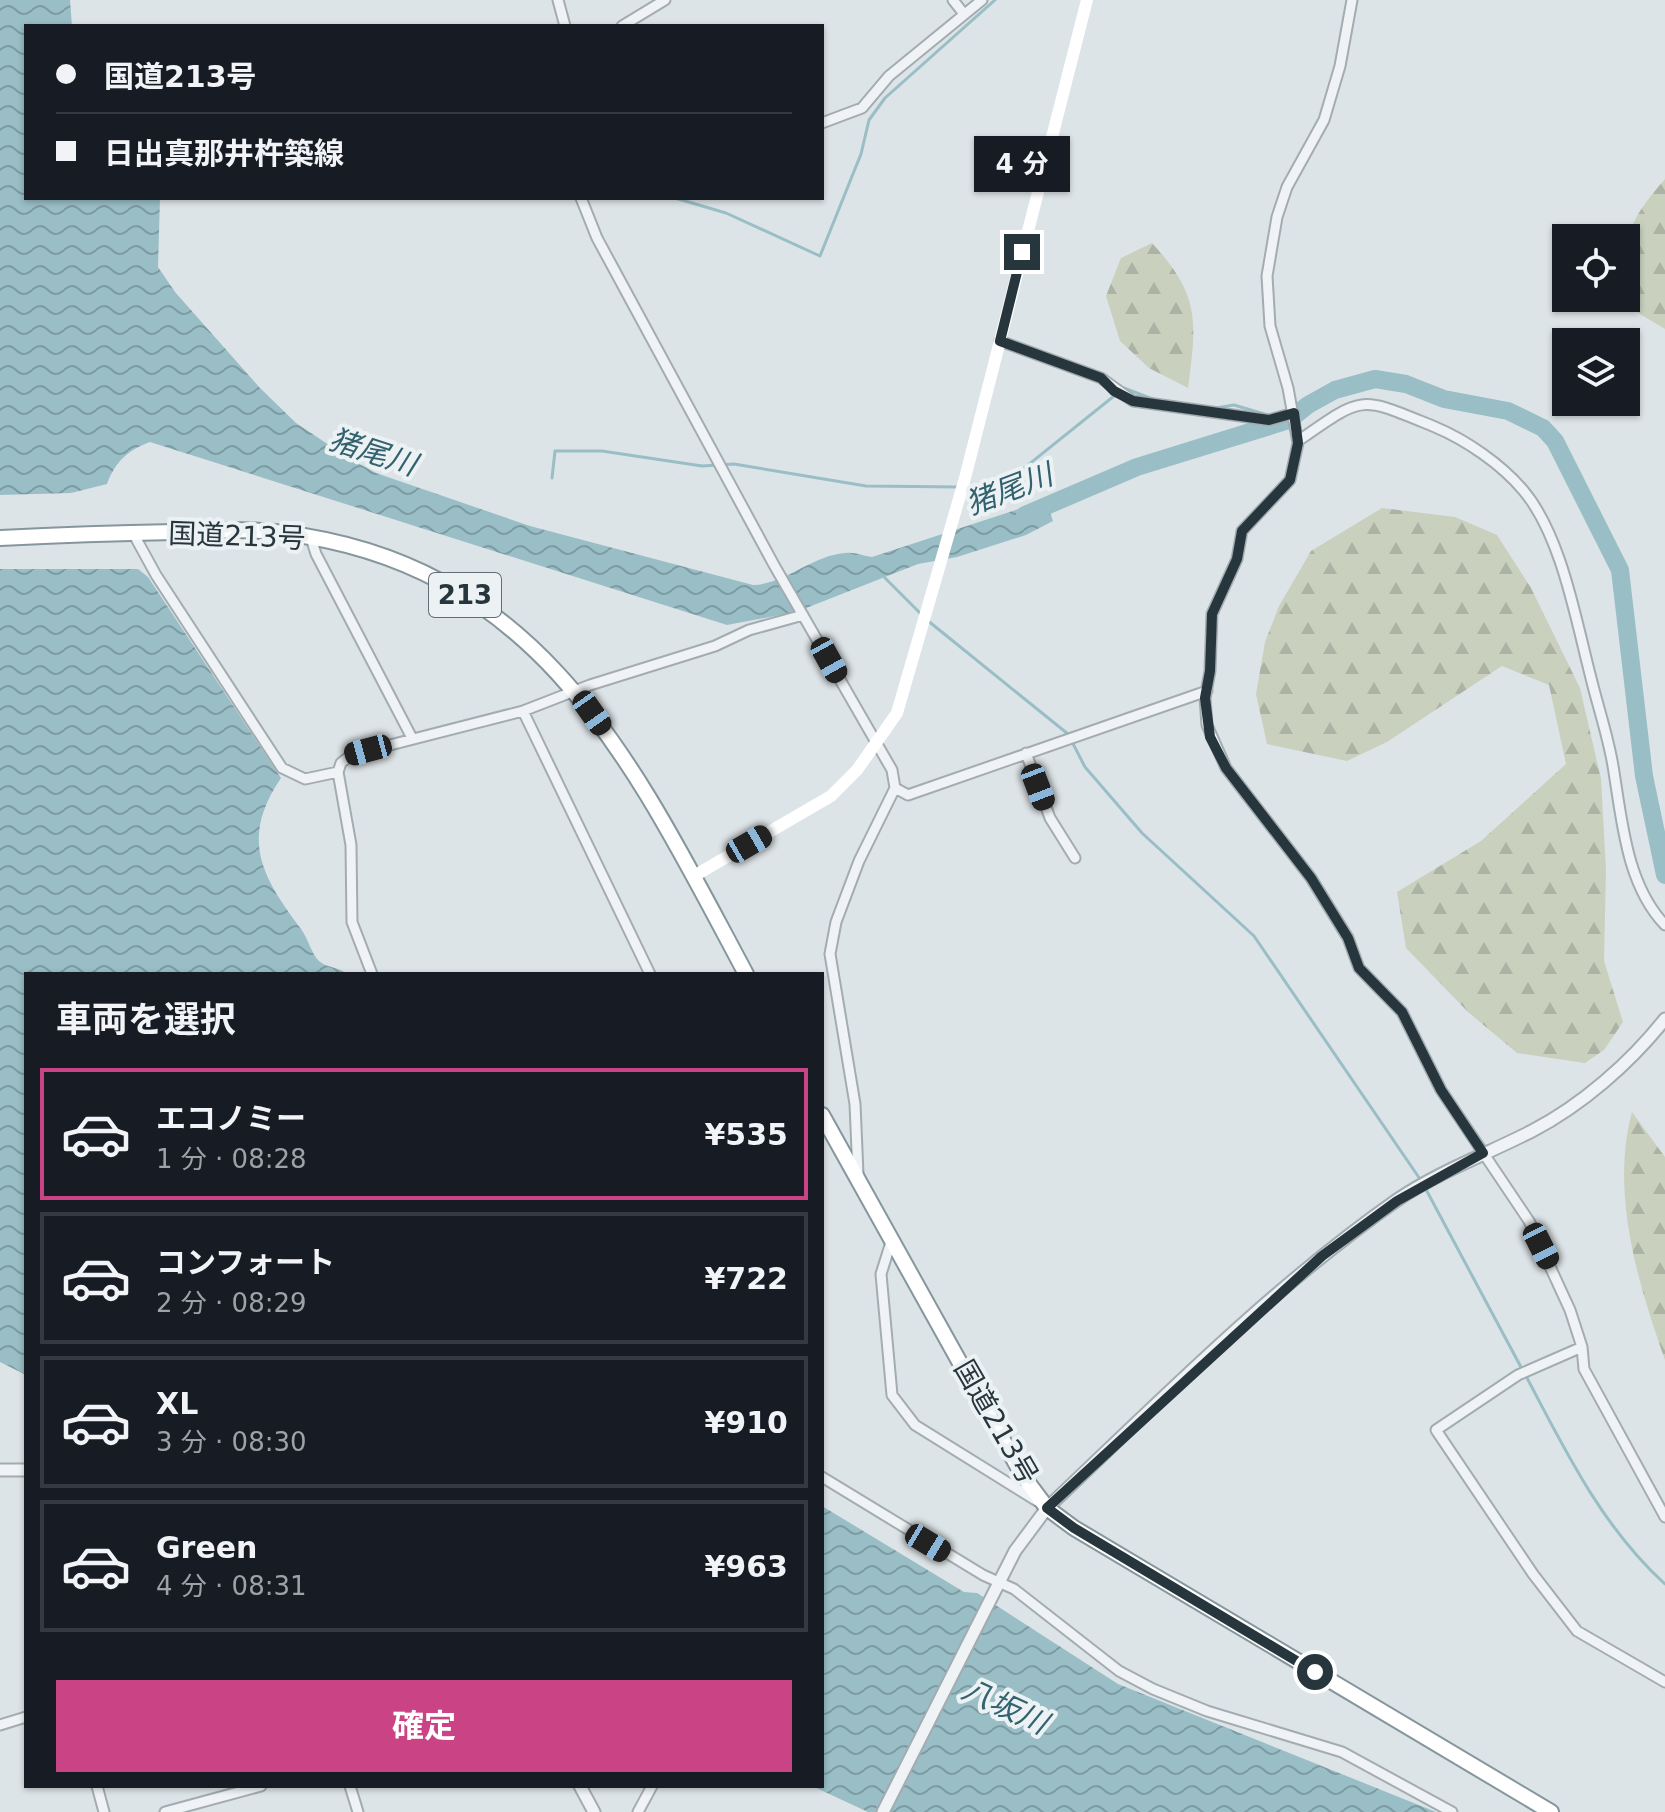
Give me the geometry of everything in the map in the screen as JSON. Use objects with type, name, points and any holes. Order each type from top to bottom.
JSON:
[{"type":"highway","name":"国道213号","points":[[0,538],[239,530],[311,538],[376,552],[441,581],[508,625],[576,690],[609,736],[694,876],[745,972]]},
{"type":"highway","name":"国道213号","points":[[824,1119],[1023,1476],[1047,1508],[1074,1528],[1551,1812]]},
{"type":"main road","points":[[694,876],[831,796],[876,746],[897,713],[965,478],[1087,0]]},
{"type":"street","points":[[558,0],[564,24]]},
{"type":"street","points":[[625,24],[665,0]]},
{"type":"street","points":[[953,0],[964,14]]},
{"type":"street","points":[[824,122],[862,108],[889,76],[982,0]]},
{"type":"street","points":[[1352,0],[1340,66],[1324,120],[1287,187],[1277,217],[1267,276],[1270,326],[1288,388],[1298,441],[1290,480],[1242,531],[1237,559],[1212,614],[1207,725],[1217,752],[1311,878],[1348,938],[1359,968],[1402,1012],[1441,1090],[1529,1221],[1553,1270],[1582,1347],[1584,1369],[1665,1517]]},
{"type":"street","points":[[582,200],[597,238],[714,455],[892,770],[895,788],[859,861],[836,922],[830,954],[855,1104],[858,1181]]},
{"type":"street","points":[[1000,341],[1101,378],[1114,391],[1133,401],[1269,420],[1294,413]]},
{"type":"street","points":[[1298,441],[1348,407],[1376,404],[1454,435],[1507,473],[1525,492],[1542,521],[1569,594],[1612,760],[1638,883],[1651,911],[1665,925]]},
{"type":"street","points":[[133,533],[156,575],[282,768],[305,779],[338,772],[351,755],[523,711],[576,690],[803,615]]},
{"type":"street","points":[[311,538],[316,554],[412,738]]},
{"type":"street","points":[[895,788],[908,795],[1207,691]]},
{"type":"street","points":[[523,711],[649,972]]},
{"type":"street","points":[[1026,753],[1050,818],[1075,858]]},
{"type":"street","points":[[338,772],[351,845],[352,922],[371,972]]},
{"type":"street","points":[[883,1812],[1015,1551],[1047,1508],[1322,1256],[1412,1191],[1483,1153],[1533,1131],[1575,1103],[1642,1048],[1665,1019]]},
{"type":"street","points":[[892,1239],[881,1274],[892,1395],[915,1425],[1047,1508]]},
{"type":"street","points":[[1582,1347],[1523,1372],[1436,1430],[1524,1561],[1577,1631],[1665,1682]]},
{"type":"street","points":[[0,1470],[24,1470]]},
{"type":"street","points":[[824,1478],[1014,1589],[1119,1671],[1207,1711],[1342,1752],[1452,1812]]},
{"type":"street","points":[[0,1725],[24,1718]]},
{"type":"street","points":[[98,1788],[104,1812]]},
{"type":"street","points":[[165,1812],[254,1788]]},
{"type":"street","points":[[351,1788],[358,1812]]},
{"type":"street","points":[[581,1788],[594,1812]]},
{"type":"street","points":[[638,1812],[651,1788]]},
{"type":"green space","points":[[1665,179],[1665,329],[1636,312],[1640,312],[1640,224],[1633,224]]},
{"type":"green space","points":[[1152,243],[1179,278],[1191,310],[1193,344],[1188,388],[1149,368],[1120,341],[1106,296],[1121,258]]},
{"type":"green space","points":[[1382,508],[1455,517],[1497,535],[1531,588],[1580,688],[1601,779],[1606,870],[1604,961],[1623,1022],[1604,1050],[1585,1063],[1517,1053],[1468,1012],[1406,948],[1397,892],[1481,841],[1566,764],[1549,685],[1502,666],[1387,742],[1347,761],[1267,744],[1256,694],[1265,642],[1279,606],[1311,551]]},
{"type":"green space","points":[[1632,1112],[1665,1157],[1665,1360],[1645,1300],[1630,1238],[1624,1174]]},
{"type":"water","points":[[0,0],[70,0],[72,24],[24,24],[24,200],[160,200],[158,267],[175,292],[259,387],[296,423],[376,473],[530,526],[753,585],[777,580],[834,555],[849,553],[872,557],[1046,500],[1053,521],[1026,535],[957,557],[918,564],[796,612],[727,625],[150,442],[123,458],[107,484],[71,493],[0,495]]},
{"type":"water","points":[[0,569],[138,569],[148,577],[281,778],[261,819],[259,838],[266,874],[316,958],[344,972],[24,972],[24,1374],[0,1362]]},
{"type":"water","name":"八坂川","points":[[824,1507],[964,1592],[977,1593],[1118,1684],[1436,1812],[868,1812],[816,1788],[824,1788]]},
{"type":"waterway","points":[[682,200],[726,213],[820,256],[861,154],[869,120],[885,98],[995,0]]},
{"type":"waterway","name":"猪尾川","points":[[1025,515],[1137,467],[1289,420],[1335,390],[1375,379],[1406,384],[1444,399],[1508,411],[1543,428],[1555,441],[1620,570],[1644,776],[1665,875]]},
{"type":"waterway","points":[[967,488],[991,486],[1013,477],[1124,388],[1155,400]]},
{"type":"waterway","points":[[1216,408],[1234,405],[1271,416]]},
{"type":"waterway","points":[[552,478],[555,451],[602,451],[702,466],[734,464],[866,486],[959,487]]},
{"type":"waterway","points":[[885,578],[922,615]]},
{"type":"waterway","points":[[927,620],[1068,734],[1085,767],[1142,833],[1254,936],[1422,1182],[1522,1369]]},
{"type":"waterway","points":[[1526,1376],[1604,1513],[1622,1538],[1665,1584]]},
{"type":"route","points":[[1022,252],[1000,341],[1101,378],[1114,391],[1133,401],[1269,420],[1294,413],[1298,443],[1290,480],[1242,531],[1237,559],[1212,614],[1210,671],[1205,698],[1210,737],[1226,768],[1311,878],[1348,938],[1359,968],[1402,1012],[1441,1090],[1483,1153],[1412,1191],[1322,1256],[1047,1508],[1074,1528],[1315,1672]]}]
